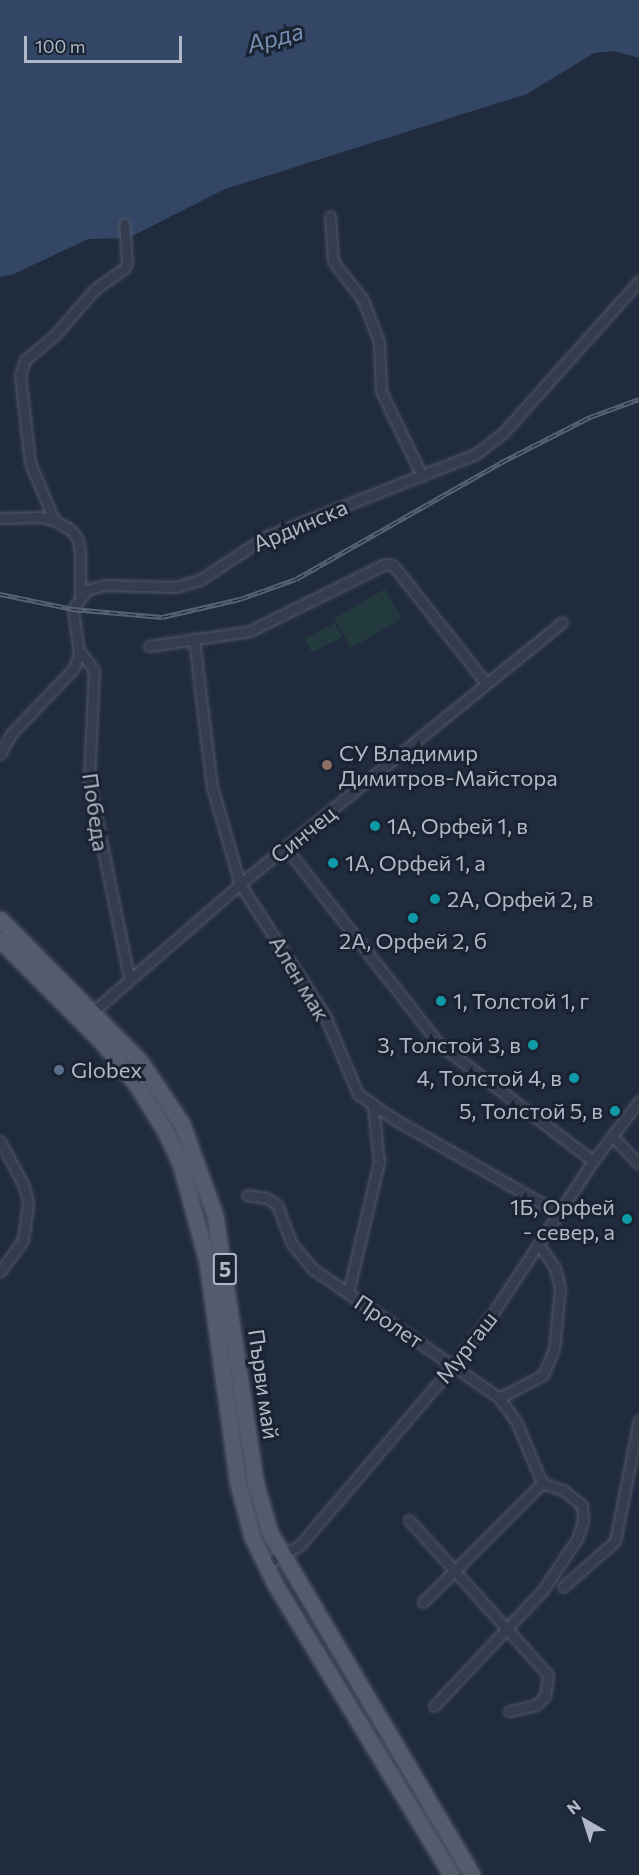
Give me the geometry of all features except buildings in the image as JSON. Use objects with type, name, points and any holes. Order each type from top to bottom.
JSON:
[{"type":"main road","name":"Първи май","points":[[0,919],[88,1016],[167,1097],[182,1124],[210,1197],[224,1260],[255,1481],[270,1533],[403,1752],[472,1875]]},
{"type":"main road","name":"Първи май","points":[[0,940],[88,1016],[138,1087],[181,1166],[207,1262],[238,1484],[264,1565],[451,1875]]},
{"type":"street","points":[[330,216],[333,261],[363,300],[379,342],[381,391],[422,476]]},
{"type":"street","points":[[0,754],[11,734],[68,676],[79,650],[73,609],[80,597],[78,539],[54,520],[30,463],[20,375],[25,360],[48,342],[95,289],[123,269],[127,263],[124,224]]},
{"type":"street","name":"Ардинска","points":[[80,597],[95,586],[164,588],[200,579],[265,537],[458,463],[491,443],[639,281]]},
{"type":"street","points":[[0,517],[54,520]]},
{"type":"street","points":[[149,646],[250,631],[385,564],[393,565],[486,683]]},
{"type":"street","name":"Синчец","points":[[88,1016],[129,978],[240,884],[562,622]]},
{"type":"street","name":"Ален мак","points":[[194,639],[212,787],[240,884],[325,1016],[358,1094],[374,1107],[557,1212]]},
{"type":"street","name":"Победа","points":[[79,650],[94,670],[88,781],[129,978]]},
{"type":"street","points":[[286,848],[439,1044],[592,1161]]},
{"type":"street","name":"Мургаш","points":[[264,1565],[283,1557],[300,1545],[454,1365],[592,1161],[639,1101]]},
{"type":"street","name":"Пролет","points":[[348,1293],[379,1162],[374,1107]]},
{"type":"street","points":[[612,1136],[639,1164]]},
{"type":"street","points":[[0,1141],[24,1186],[28,1204],[23,1240],[0,1272]]},
{"type":"street","name":"Пролет","points":[[247,1195],[267,1198],[277,1205],[302,1258],[348,1293],[499,1398],[516,1421],[542,1483]]},
{"type":"street","points":[[499,1398],[543,1375],[554,1349],[560,1289],[555,1268],[538,1244]]},
{"type":"street","points":[[563,1587],[615,1541],[639,1419]]},
{"type":"street","points":[[423,1602],[542,1483],[575,1497],[584,1511],[583,1522],[555,1574],[507,1630],[434,1706]]},
{"type":"street","points":[[409,1520],[507,1630],[542,1665],[549,1687],[536,1705],[509,1711]]},
{"type":"green space","points":[[385,589],[402,618],[351,648],[334,618]]},
{"type":"green space","points":[[335,623],[342,637],[312,653],[305,638]]},
{"type":"water","name":"Арда","points":[[0,0],[639,0],[639,58],[614,51],[594,53],[527,94],[225,189],[128,238],[88,239],[14,274],[0,277]]},
{"type":"railway","points":[[0,594],[73,609],[162,617],[240,599],[296,579],[500,463],[590,417],[639,399]]},
{"type":"place","name":"СУ Владимир Димитров-Майстора","points":[[327,765]]},
{"type":"place","name":"1А, Орфей 1, в","points":[[375,826]]},
{"type":"place","name":"1А, Орфей 1, а","points":[[333,863]]},
{"type":"place","name":"2А, Орфей 2, в","points":[[435,899]]},
{"type":"place","name":"2А, Орфей 2, б","points":[[413,918]]},
{"type":"place","name":"1, Толстой 1, г","points":[[441,1001]]},
{"type":"place","name":"3, Толстой 3, в","points":[[533,1045]]},
{"type":"place","name":"Globex","points":[[59,1070]]},
{"type":"place","name":"4, Толстой 4, в","points":[[574,1078]]},
{"type":"place","name":"5, Толстой 5, в","points":[[615,1111]]},
{"type":"place","name":"1Б, Орфей - север, а","points":[[627,1219]]}]
